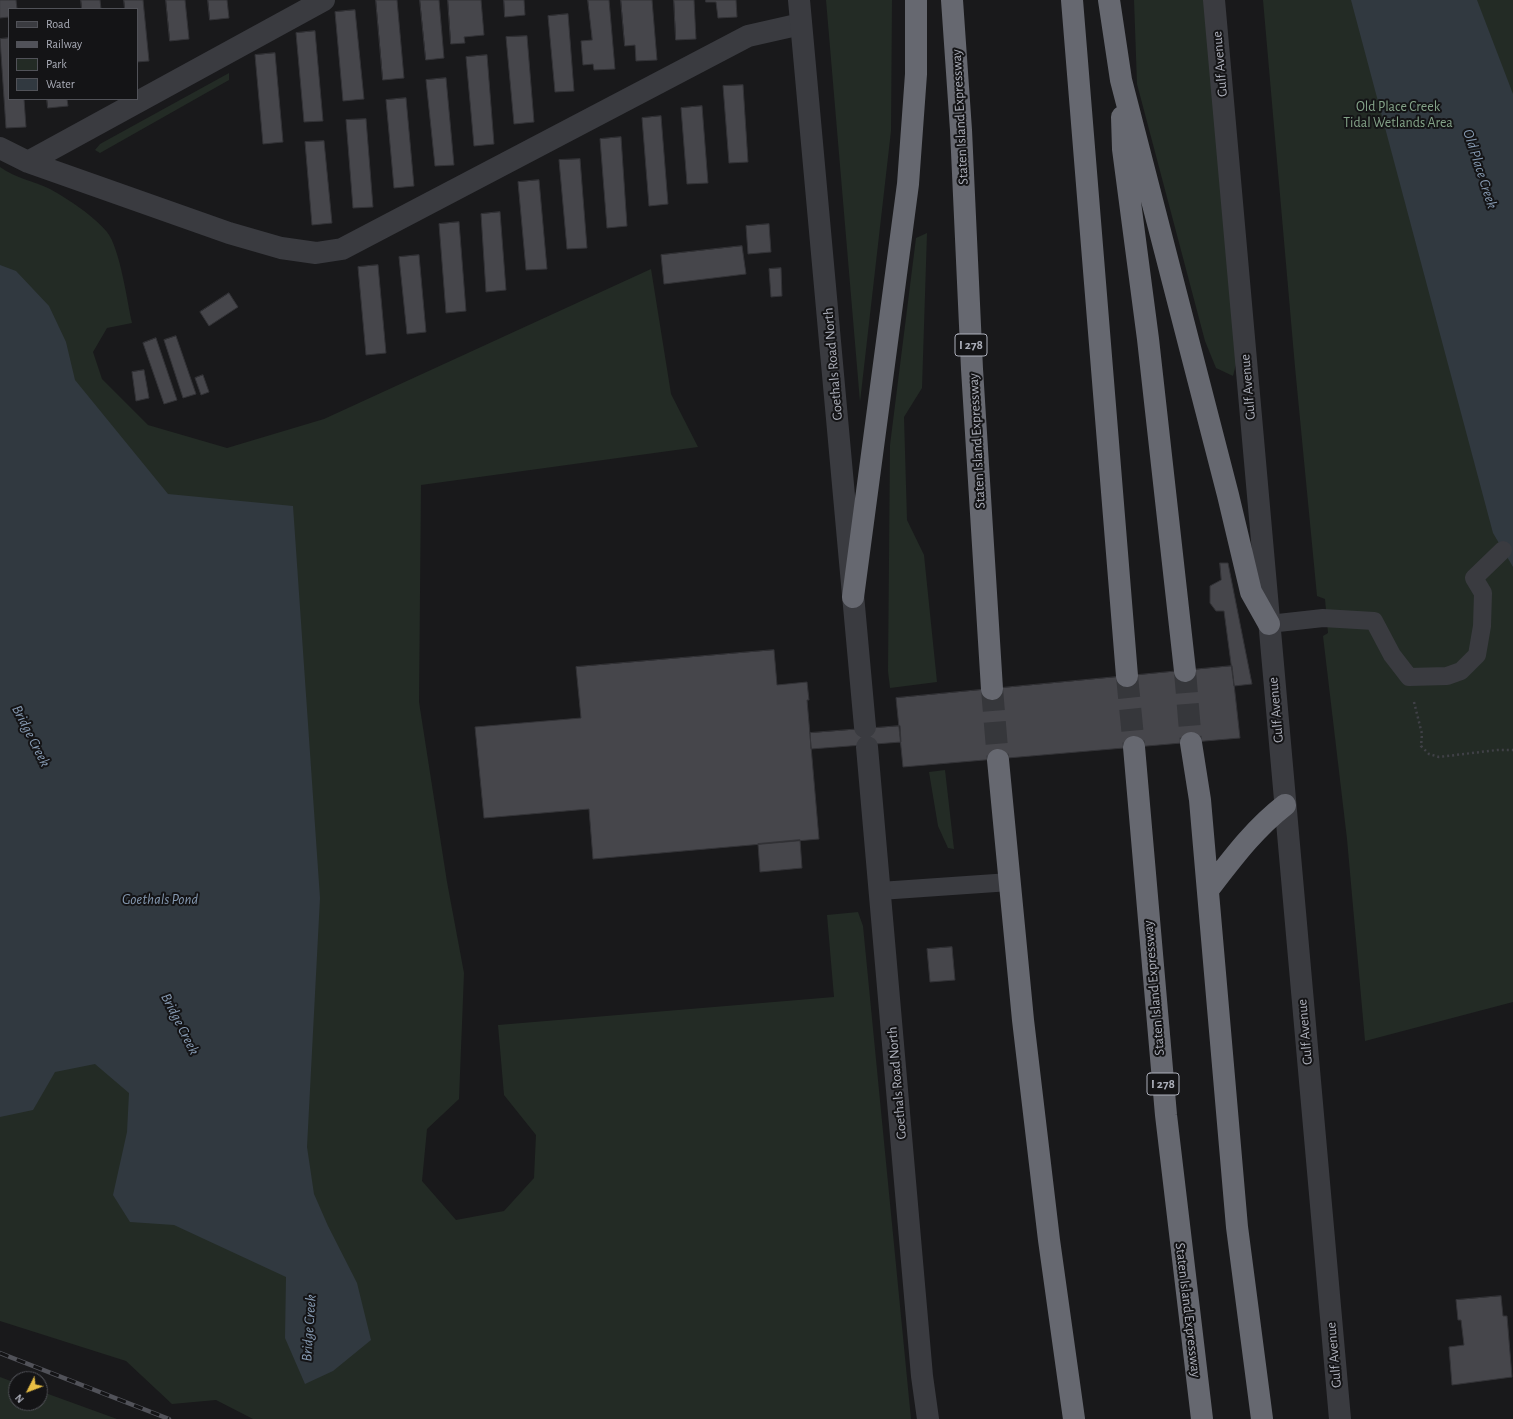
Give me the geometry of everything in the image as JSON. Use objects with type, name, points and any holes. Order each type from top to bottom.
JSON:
[{"type":"highway","points":[[853,597],[908,184],[916,74],[916,0]]},
{"type":"highway","name":"Staten Island Expressway","points":[[952,0],[962,130],[972,370],[992,689]]},
{"type":"highway","points":[[1072,0],[1128,676]]},
{"type":"highway","points":[[1109,0],[1121,80],[1230,502],[1251,592],[1269,624]]},
{"type":"highway","points":[[1121,80],[1123,149],[1150,354],[1185,671]]},
{"type":"highway","points":[[1191,743],[1200,800],[1237,1227],[1262,1419]]},
{"type":"highway","name":"Staten Island Expressway","points":[[1134,748],[1165,1107],[1202,1419]]},
{"type":"highway","points":[[998,760],[1023,1020],[1049,1240],[1074,1419]]},
{"type":"highway","points":[[1208,890],[1254,832],[1284,805]]},
{"type":"street","points":[[28,162],[324,0]]},
{"type":"street","name":"Goethals Road North","points":[[799,0],[833,355],[922,1376],[928,1419]]},
{"type":"street","name":"Gulf Avenue","points":[[1214,0],[1284,805],[1340,1419]]},
{"type":"street","points":[[0,148],[28,162],[229,233],[281,248],[316,253],[342,248],[748,36],[801,24]]},
{"type":"lane","points":[[1269,624],[1323,618],[1374,620],[1392,655],[1409,677],[1447,676],[1461,671],[1477,655],[1482,626],[1483,593],[1474,578],[1503,550]]},
{"type":"lane","points":[[880,891],[1010,882]]},
{"type":"path","points":[[1413,696],[1422,734],[1421,746],[1430,754],[1439,757],[1497,750],[1513,750]]},
{"type":"green space","points":[[826,0],[892,0],[891,131],[860,402]]},
{"type":"green space","points":[[1134,0],[1205,0],[1237,360],[1233,376],[1216,368],[1205,341],[1137,84]]},
{"type":"green space","name":"Old Place Creek Tidal Wetlands Area","points":[[1263,0],[1513,0],[1513,1002],[1365,1041],[1347,839],[1323,636],[1328,633],[1325,599],[1317,596],[1295,367]]},
{"type":"green space","points":[[229,73],[229,80],[100,153],[95,150],[100,144]]},
{"type":"green space","points":[[0,167],[12,174],[44,186],[73,203],[102,226],[112,240],[119,262],[132,323],[107,328],[93,352],[102,379],[148,425],[227,448],[324,419],[651,269],[671,394],[698,447],[421,485],[419,702],[447,882],[464,973],[459,1099],[427,1129],[422,1181],[456,1220],[504,1211],[534,1178],[536,1135],[504,1095],[498,1025],[834,997],[827,915],[858,912],[863,926],[911,1419],[253,1419],[216,1400],[172,1404],[126,1361],[0,1321]]},
{"type":"green space","points":[[927,233],[922,388],[904,417],[907,520],[924,555],[937,682],[890,688],[888,671],[890,445],[916,238]]},
{"type":"green space","points":[[945,770],[954,849],[948,848],[938,826],[929,772]]},
{"type":"green space","points":[[0,1377],[8,1380],[8,1411],[48,1411],[48,1394],[117,1419],[0,1419]]},
{"type":"water","name":"Old Place Creek","points":[[1351,0],[1477,0],[1513,94],[1513,567],[1493,533]]},
{"type":"water","name":"Goethals Pond","points":[[0,265],[16,271],[49,306],[66,342],[75,380],[168,494],[293,506],[320,898],[307,1147],[314,1194],[328,1226],[357,1283],[371,1340],[333,1371],[305,1384],[285,1338],[286,1277],[174,1225],[130,1222],[113,1195],[127,1132],[129,1093],[95,1064],[55,1072],[33,1110],[0,1117]]},
{"type":"building","points":[[0,0],[16,0],[17,8],[8,8],[8,17],[0,18]]},
{"type":"building","points":[[81,0],[100,0],[101,8],[82,8]]},
{"type":"building","points":[[124,0],[143,0],[149,61],[138,62],[138,8],[125,8]]},
{"type":"building","points":[[166,0],[185,0],[189,39],[170,41]]},
{"type":"building","points":[[208,0],[227,0],[229,18],[210,20]]},
{"type":"building","points":[[376,0],[397,0],[404,78],[383,80]]},
{"type":"building","points":[[420,0],[439,0],[444,58],[426,60]]},
{"type":"building","points":[[448,0],[481,0],[484,35],[464,37],[465,43],[451,44]]},
{"type":"building","points":[[504,0],[524,0],[525,15],[505,17]]},
{"type":"building","points":[[588,0],[609,0],[615,69],[594,70],[593,64],[583,65],[581,41],[592,40]]},
{"type":"building","points":[[621,0],[652,0],[657,60],[636,61],[635,45],[625,46]]},
{"type":"building","points":[[674,0],[694,0],[696,39],[676,40]]},
{"type":"building","points":[[706,0],[736,0],[737,17],[718,18],[716,2],[706,2]]},
{"type":"building","points":[[355,10],[364,99],[343,101],[335,12]]},
{"type":"building","points":[[568,14],[574,91],[555,92],[548,16]]},
{"type":"building","points":[[315,31],[323,121],[304,122],[296,33]]},
{"type":"building","points":[[527,36],[534,122],[514,124],[506,37]]},
{"type":"building","points":[[8,38],[8,100],[24,100],[26,127],[6,128],[0,39]]},
{"type":"building","points":[[275,53],[283,142],[263,144],[255,55]]},
{"type":"building","points":[[487,55],[494,144],[474,146],[466,57]]},
{"type":"building","points":[[446,78],[454,165],[435,166],[426,80]]},
{"type":"building","points":[[743,85],[748,162],[729,163],[723,86]]},
{"type":"building","points":[[406,98],[414,186],[394,188],[386,100]]},
{"type":"building","points":[[47,100],[67,100],[68,106],[48,108]]},
{"type":"building","points":[[702,106],[708,183],[687,184],[681,108]]},
{"type":"building","points":[[661,116],[668,204],[649,206],[642,118]]},
{"type":"building","points":[[366,119],[373,207],[353,208],[346,120]]},
{"type":"building","points":[[621,137],[627,226],[607,228],[600,139]]},
{"type":"building","points":[[324,141],[332,223],[312,225],[305,142]]},
{"type":"building","points":[[580,159],[587,248],[567,249],[559,160]]},
{"type":"building","points":[[539,180],[547,269],[526,270],[518,182]]},
{"type":"building","points":[[500,212],[506,290],[486,292],[481,214]]},
{"type":"building","points":[[459,222],[466,311],[446,313],[439,224]]},
{"type":"building","points":[[769,224],[771,252],[748,254],[746,226]]},
{"type":"building","points":[[742,246],[746,274],[664,284],[661,255]]},
{"type":"building","points":[[419,255],[426,332],[407,334],[399,257]]},
{"type":"building","points":[[378,265],[386,353],[366,355],[358,267]]},
{"type":"building","points":[[781,268],[782,296],[771,297],[769,269]]},
{"type":"building","points":[[229,293],[238,307],[209,326],[200,312]]},
{"type":"building","points":[[176,336],[196,394],[183,398],[164,340]]},
{"type":"building","points":[[156,338],[177,400],[164,404],[143,343]]},
{"type":"building","points":[[144,370],[149,398],[136,401],[132,372]]},
{"type":"building","points":[[203,375],[209,392],[201,395],[195,378]]},
{"type":"building","points":[[1220,563],[1228,563],[1252,684],[1234,686],[1224,611],[1216,611],[1210,603],[1210,586],[1221,580]]},
{"type":"building","points":[[774,650],[777,685],[807,682],[809,700],[807,700],[819,839],[593,859],[589,809],[484,818],[475,727],[581,718],[576,667]]},
{"type":"building","points":[[1232,666],[1240,738],[903,767],[896,698]]},
{"type":"building","points":[[900,726],[901,742],[811,749],[810,733]]},
{"type":"building","points":[[800,840],[802,868],[760,872],[758,844]]},
{"type":"building","points":[[952,947],[955,980],[930,982],[927,949]]},
{"type":"building","points":[[1501,1296],[1503,1316],[1507,1316],[1512,1377],[1452,1385],[1449,1347],[1464,1345],[1461,1320],[1458,1320],[1456,1300]]},
{"type":"tunnel","points":[[1185,671],[1191,743]]},
{"type":"tunnel","points":[[1127,676],[1134,747]]},
{"type":"tunnel","points":[[992,689],[998,760]]},
{"type":"railway","points":[[0,1353],[169,1419]]},
{"type":"water label","name":"Bridge Creek","points":[[31,736]]},
{"type":"water label","name":"Bridge Creek","points":[[180,1024]]},
{"type":"water label","name":"Bridge Creek","points":[[309,1328]]}]
